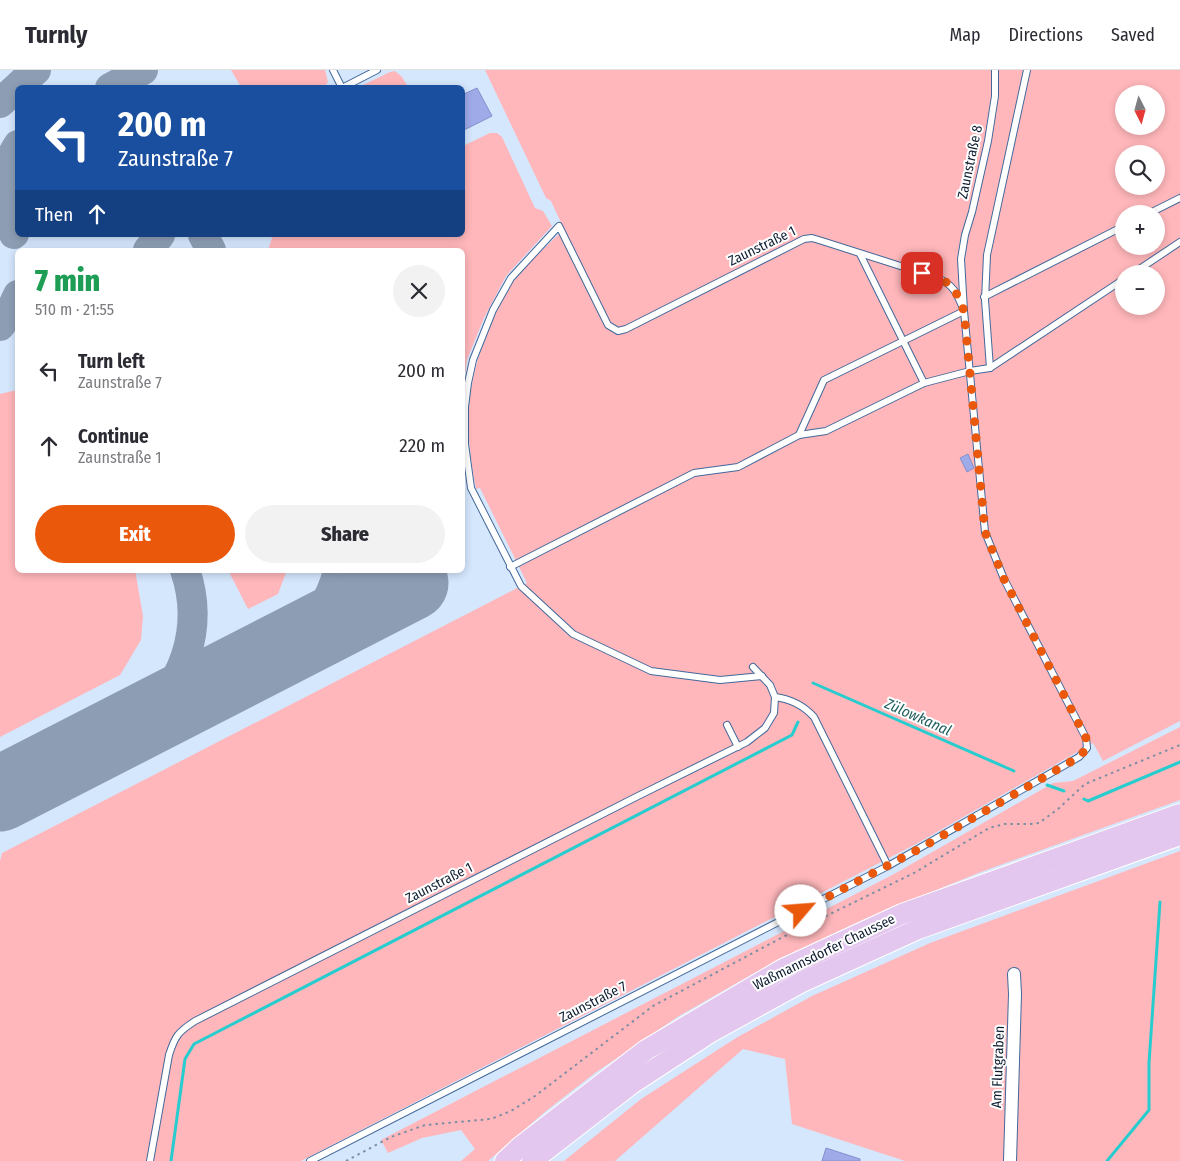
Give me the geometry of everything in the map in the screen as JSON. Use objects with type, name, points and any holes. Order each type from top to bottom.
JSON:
[{"type":"main road","name":"Waßmannsdorfer Chaussee","points":[[505,1161],[520,1146],[646,1050],[784,969],[902,914],[1180,814]]},
{"type":"main road","name":"Waßmannsdorfer Chaussee","points":[[532,1161],[638,1080],[710,1032],[800,982],[918,930],[1180,835]]},
{"type":"street","name":"Am Flutgraben","points":[[1010,1161],[1014,974]]},
{"type":"lane","points":[[333,70],[340,85]]},
{"type":"lane","points":[[348,85],[377,70]]},
{"type":"lane","name":"Zaunstraße 8","points":[[964,311],[961,259],[988,141],[995,96],[995,70]]},
{"type":"lane","points":[[990,368],[984,297],[987,255],[1027,70]]},
{"type":"lane","points":[[1165,206],[1180,198]]},
{"type":"lane","name":"Zaunstraße 1","points":[[510,567],[471,488],[465,444],[465,407],[468,383],[473,360],[493,310],[511,278],[559,226],[608,326],[618,331],[626,329],[804,239],[822,240],[938,278],[949,283],[964,311],[974,404]]},
{"type":"lane","points":[[984,297],[1115,231]]},
{"type":"lane","points":[[1146,265],[1180,242]]},
{"type":"lane","points":[[860,254],[924,383]]},
{"type":"lane","points":[[762,676],[720,680],[651,671],[573,634],[521,586],[510,567],[694,473],[738,467],[799,435],[826,431],[924,383],[970,371],[990,368],[1115,285]]},
{"type":"lane","points":[[799,435],[824,380],[964,311]]},
{"type":"lane","name":"Zaunstraße 7","points":[[310,1161],[888,866],[1079,757],[1087,748],[1086,738],[1004,579],[985,532],[974,404]]},
{"type":"lane","points":[[753,667],[770,685],[775,698],[789,699],[807,709],[814,717],[888,866]]},
{"type":"lane","name":"Zaunstraße 1","points":[[150,1161],[169,1055],[173,1042],[180,1031],[195,1021],[747,742],[765,728],[774,713],[775,698]]},
{"type":"lane","points":[[727,725],[738,747]]},
{"type":"path","points":[[346,1161],[392,1138],[425,1125],[491,1119],[511,1111],[535,1096],[653,1006],[783,937],[914,873],[989,828],[1005,824],[1039,822],[1058,809],[1085,784],[1180,746]]},
{"type":"shaded area","points":[[231,70],[325,70],[328,82],[326,85],[240,85]]},
{"type":"shaded area","points":[[485,70],[1180,70],[1180,721],[1103,761],[1093,743],[916,844],[301,1161],[0,1161],[0,861],[2,853],[527,583],[480,488],[476,489],[471,462],[469,406],[478,360],[489,328],[504,296],[521,271],[564,229],[551,201],[546,198]]},
{"type":"shaded area","points":[[395,71],[407,85],[363,85]]},
{"type":"shaded area","points":[[490,133],[497,133],[502,137],[535,208],[543,211],[552,226],[506,276],[484,318],[467,360],[465,374],[465,248],[269,248],[272,237],[465,237],[465,145]]},
{"type":"shaded area","points":[[15,390],[15,573],[136,573],[143,616],[141,640],[120,675],[0,737],[0,394]]},
{"type":"shaded area","points":[[230,573],[286,573],[278,594],[248,609]]},
{"type":"shaded area","points":[[1180,727],[1180,800],[981,872],[867,918],[779,959],[679,1016],[595,1073],[546,1111],[488,1161],[461,1161],[475,1149],[461,1130],[422,1138],[388,1153],[381,1140],[894,874],[1053,783],[1073,781]]},
{"type":"shaded area","points":[[1180,851],[1180,1161],[905,1161],[792,1124],[785,1059],[743,1049],[615,1161],[564,1161],[641,1099],[736,1038],[812,996],[930,943]]},
{"type":"building","points":[[477,88],[492,116],[465,130],[465,94]]},
{"type":"building","points":[[968,454],[974,468],[967,472],[960,458]]},
{"type":"building","points":[[826,1148],[860,1159],[860,1161],[822,1161]]},
{"type":"waterway","name":"Zülowkanal","points":[[813,683],[1014,771]]},
{"type":"waterway","points":[[171,1161],[185,1059],[194,1044],[792,735],[798,722]]},
{"type":"waterway","name":"Zülowkanal","points":[[1084,799],[1088,801],[1180,762]]},
{"type":"waterway","name":"Zülowkanal","points":[[1047,785],[1064,791]]},
{"type":"waterway","points":[[1107,1161],[1149,1110],[1149,1063],[1160,902]]},
{"type":"taxiway","points":[[20,85],[36,70]]},
{"type":"taxiway","points":[[116,85],[143,70]]},
{"type":"taxiway","points":[[0,103],[15,89]]},
{"type":"taxiway","points":[[14,234],[7,212],[4,189],[8,167],[15,150]]},
{"type":"taxiway","points":[[150,248],[158,237]]},
{"type":"taxiway","points":[[204,237],[210,248]]},
{"type":"taxiway","points":[[0,326],[15,301]]},
{"type":"taxiway","points":[[134,725],[151,711],[166,694],[186,656],[191,635],[192,614],[191,592],[186,573]]},
{"type":"taxiway","points":[[282,649],[301,634],[318,615],[330,594],[337,573]]},
{"type":"runway","points":[[0,794],[411,583]]},
{"type":"route","points":[[801,911],[953,830],[1079,757],[1087,748],[1088,742],[1004,579],[985,532],[964,311],[949,283],[922,273]]}]
